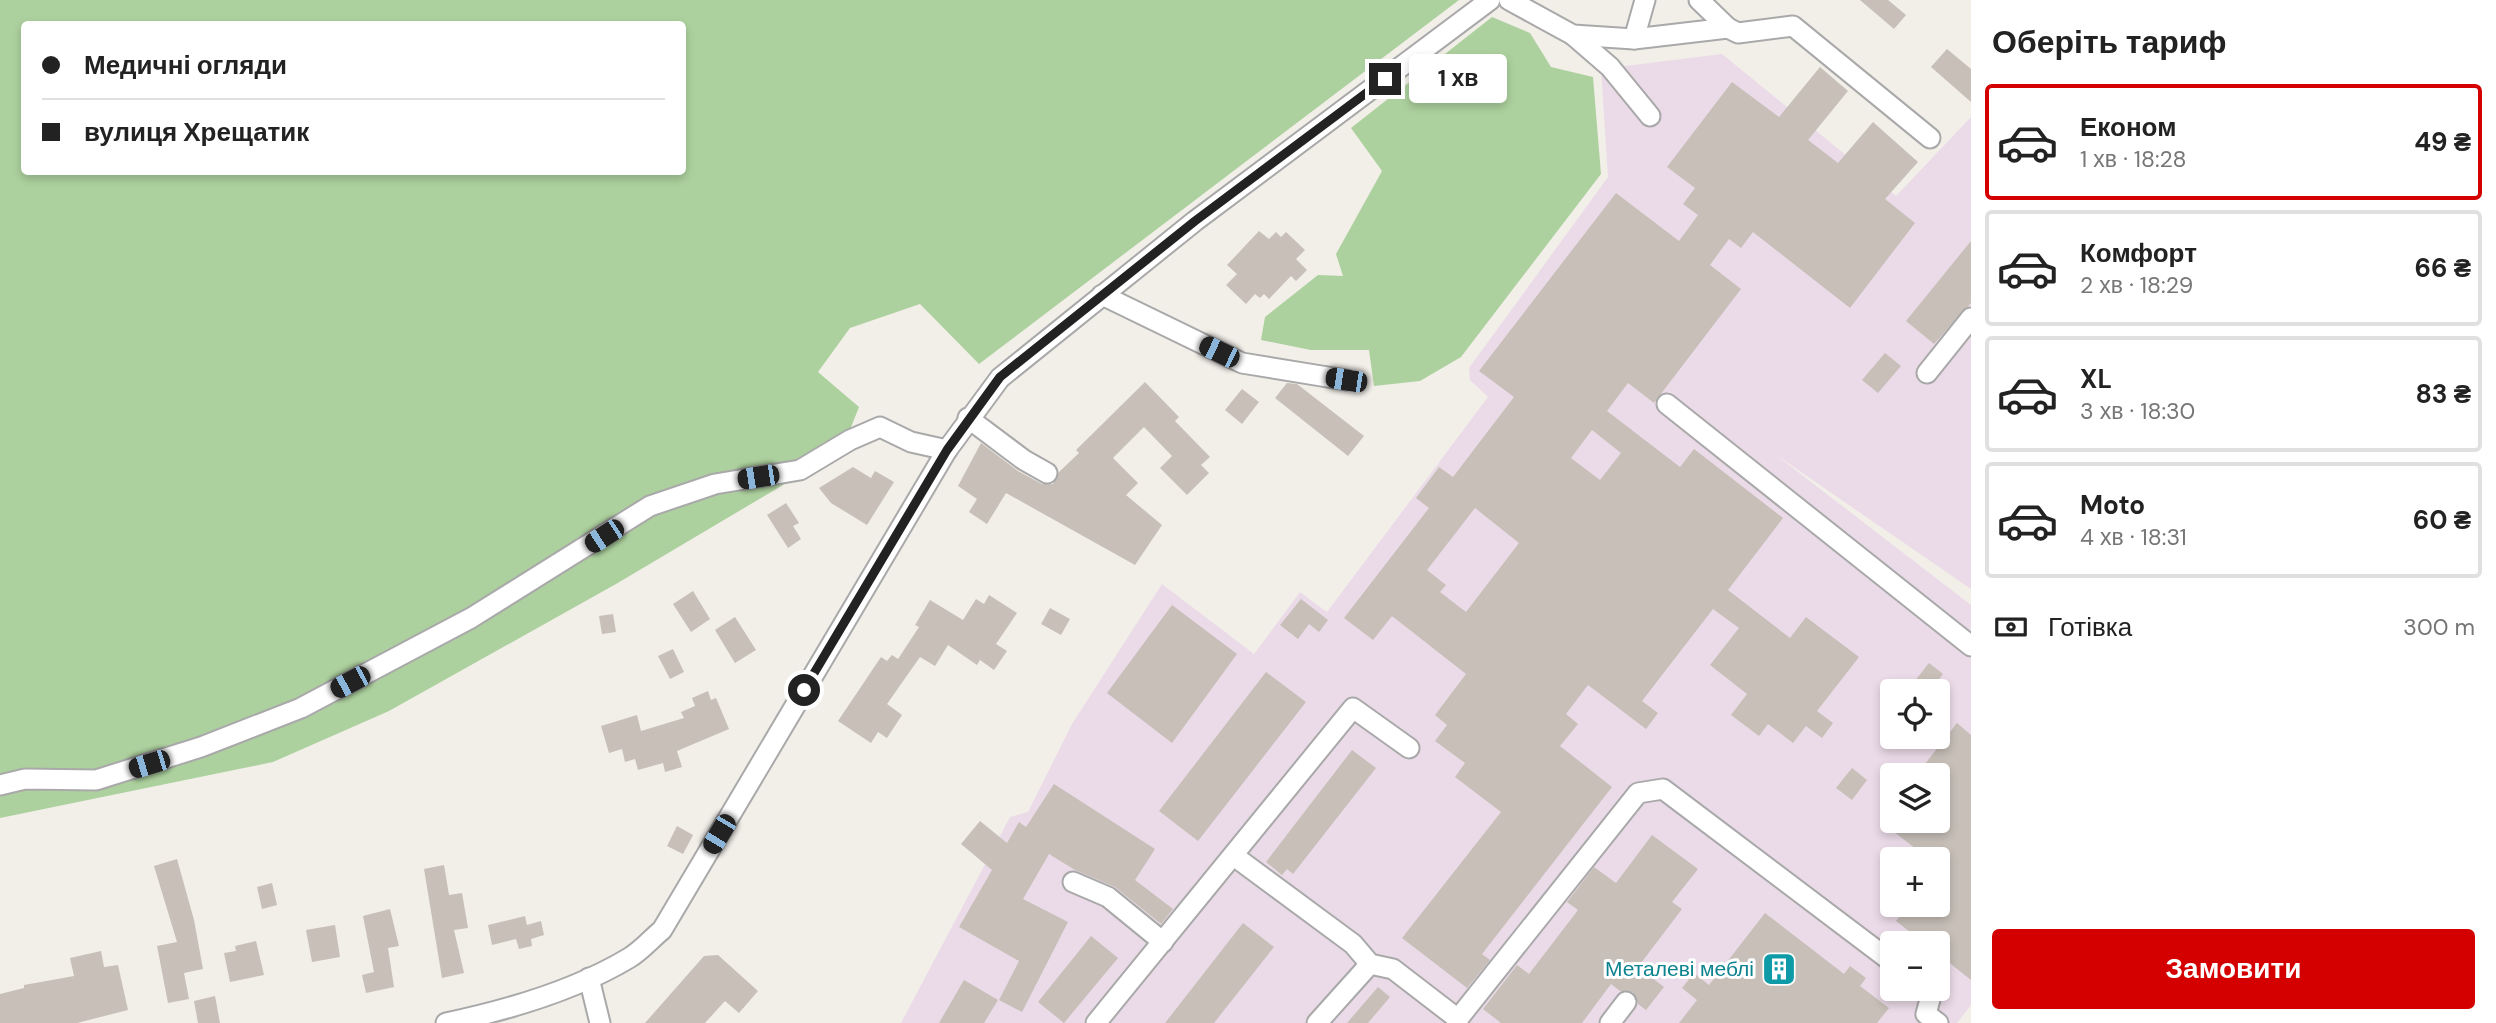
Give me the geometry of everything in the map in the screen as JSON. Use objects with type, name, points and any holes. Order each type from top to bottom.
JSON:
[{"type":"street","points":[[446,1023],[498,1018],[632,957],[662,930],[947,450],[1000,377],[1195,221],[1490,0]]},
{"type":"street","points":[[1509,0],[1573,35],[1610,67],[1650,116]]},
{"type":"street","points":[[1634,39],[1645,0]]},
{"type":"street","points":[[1699,0],[1728,28],[1738,33],[1793,26],[1930,138]]},
{"type":"street","points":[[1573,35],[1634,39],[1728,28]]},
{"type":"street","points":[[1102,295],[1242,363],[1346,380]]},
{"type":"street","points":[[1927,373],[1971,318]]},
{"type":"street","points":[[1667,404],[1971,646]]},
{"type":"street","points":[[968,418],[1024,460],[1047,473]]},
{"type":"street","points":[[0,785],[25,779],[96,780],[201,747],[301,708],[471,618],[650,506],[715,484],[800,470],[850,440],[880,427],[911,442],[947,450]]},
{"type":"street","points":[[1096,1023],[1353,708],[1409,748]]},
{"type":"street","points":[[1234,856],[1353,944],[1370,964],[1393,969],[1458,1021],[1638,793],[1663,789],[1880,953]]},
{"type":"street","points":[[1073,882],[1108,897],[1163,942]]},
{"type":"street","points":[[1317,1023],[1370,964]]},
{"type":"street","points":[[589,978],[598,1015],[610,1023]]},
{"type":"street","points":[[1928,1020],[1931,1001]]},
{"type":"street","points":[[1610,1023],[1626,1002]]},
{"type":"shaded area","points":[[1722,54],[1896,196],[1971,117],[1971,589],[1776,455],[1971,605],[1971,1005],[1957,1023],[901,1023],[1010,817],[1028,812],[1072,724],[1162,584],[1254,654],[1300,592],[1327,612],[1488,397],[1470,380],[1469,368],[1608,177],[1601,69]]},
{"type":"green space","points":[[0,0],[1459,0],[979,364],[920,304],[850,328],[818,372],[859,407],[842,450],[616,584],[389,711],[273,762],[0,818]]},
{"type":"green space","points":[[1492,17],[1530,33],[1551,67],[1593,77],[1601,174],[1461,357],[1420,381],[1374,386],[1369,350],[1311,350],[1261,340],[1265,317],[1318,275],[1343,276],[1336,254],[1382,171],[1351,128]]},
{"type":"building","points":[[1860,0],[1888,0],[1906,15],[1894,29]]},
{"type":"building","points":[[1947,49],[1971,69],[1971,102],[1931,67]]},
{"type":"building","points":[[1820,67],[1848,91],[1808,140],[1838,163],[1873,122],[1918,162],[1885,199],[1915,223],[1850,308],[1753,232],[1741,248],[1729,239],[1710,265],[1741,289],[1654,403],[1628,383],[1607,411],[1680,467],[1694,449],[1783,518],[1728,590],[1790,638],[1806,617],[1859,657],[1817,711],[1833,723],[1822,738],[1806,726],[1793,743],[1768,724],[1759,736],[1731,715],[1747,694],[1710,665],[1739,628],[1713,609],[1642,701],[1658,713],[1646,729],[1588,685],[1566,714],[1578,724],[1560,746],[1612,787],[1482,954],[1490,960],[1467,988],[1402,938],[1501,812],[1455,777],[1465,763],[1435,741],[1447,725],[1435,715],[1466,674],[1392,616],[1373,640],[1344,618],[1429,508],[1416,498],[1439,467],[1453,477],[1514,397],[1479,371],[1616,193],[1679,241],[1698,215],[1683,204],[1695,188],[1667,167],[1732,82],[1779,117]],"holes":[[[1592,430],[1621,453],[1600,480],[1571,458]],[[1475,508],[1519,543],[1466,612],[1440,592],[1446,585],[1427,570]]]},
{"type":"building","points":[[1259,231],[1269,239],[1276,232],[1281,237],[1286,232],[1305,250],[1296,259],[1307,270],[1296,281],[1291,276],[1269,299],[1264,294],[1260,298],[1255,294],[1246,304],[1226,285],[1237,274],[1227,265]]},
{"type":"building","points":[[1971,241],[1971,303],[1934,344],[1906,321]]},
{"type":"building","points":[[1885,353],[1901,366],[1878,393],[1862,380]]},
{"type":"building","points":[[1145,382],[1179,417],[1175,421],[1210,457],[1201,465],[1209,473],[1187,495],[1160,468],[1172,456],[1144,427],[1113,458],[1138,483],[1126,495],[1162,525],[1135,565],[1006,493],[987,524],[969,512],[977,499],[958,486],[981,443],[1018,471],[1042,484],[1053,484],[1059,472],[1079,453],[1076,450]]},
{"type":"building","points":[[1287,383],[1297,384],[1364,436],[1348,456],[1275,398]]},
{"type":"building","points":[[1242,389],[1259,402],[1242,424],[1225,410]]},
{"type":"building","points":[[853,467],[871,478],[875,471],[894,482],[867,525],[831,503],[819,488]]},
{"type":"building","points":[[786,503],[799,523],[793,526],[801,539],[788,548],[767,515]]},
{"type":"building","points":[[693,591],[710,619],[691,632],[673,604]]},
{"type":"building","points":[[989,595],[1017,613],[996,644],[1007,651],[994,670],[980,660],[977,665],[948,645],[935,666],[920,657],[887,704],[902,715],[887,738],[878,732],[871,743],[838,721],[881,657],[887,661],[892,655],[898,659],[919,627],[915,625],[930,600],[963,620],[976,599],[984,604]]},
{"type":"building","points":[[1301,599],[1328,620],[1319,632],[1309,624],[1298,639],[1280,625]]},
{"type":"building","points":[[1172,605],[1237,654],[1172,743],[1107,693]]},
{"type":"building","points":[[1050,608],[1070,619],[1061,635],[1041,624]]},
{"type":"building","points":[[613,614],[616,632],[602,634],[599,616]]},
{"type":"building","points":[[735,617],[756,650],[735,663],[715,630]]},
{"type":"building","points":[[673,649],[684,672],[670,679],[658,656]]},
{"type":"building","points":[[1929,663],[1943,674],[1939,679],[1916,679]]},
{"type":"building","points":[[1266,672],[1306,702],[1198,841],[1159,811]]},
{"type":"building","points":[[708,691],[711,700],[716,698],[729,729],[677,751],[682,767],[665,772],[663,763],[638,770],[635,759],[625,762],[622,749],[609,753],[601,726],[637,715],[641,731],[684,718],[681,712],[695,706],[692,698]]},
{"type":"building","points":[[1957,723],[1971,735],[1971,980],[1950,963],[1950,931],[1909,931],[1896,921],[1899,917],[1950,917],[1950,847],[1914,847],[1895,833],[1950,833],[1950,763],[1926,763],[1937,749],[1950,749],[1950,732]]},
{"type":"building","points":[[1352,750],[1376,768],[1293,874],[1287,869],[1282,875],[1266,862]]},
{"type":"building","points":[[1852,768],[1867,780],[1852,800],[1836,788]]},
{"type":"building","points":[[1054,784],[1155,849],[1135,880],[1173,909],[1161,924],[1115,887],[1075,870],[1049,854],[1023,899],[1068,922],[1022,1012],[999,1000],[1019,961],[959,927],[992,870],[961,844],[980,821],[1007,843],[1019,822],[1026,827]]},
{"type":"building","points":[[677,826],[693,835],[683,854],[667,846]]},
{"type":"building","points":[[1652,835],[1698,869],[1672,902],[1682,909],[1638,967],[1664,987],[1646,1010],[1638,1004],[1633,992],[1620,991],[1611,984],[1582,1023],[1501,1023],[1483,1009],[1517,965],[1529,974],[1578,910],[1567,902],[1594,867],[1616,883]]},
{"type":"building","points":[[177,859],[194,920],[203,969],[184,973],[189,999],[168,1003],[157,946],[177,942],[154,866]]},
{"type":"building","points":[[444,865],[449,895],[462,893],[468,928],[454,930],[464,973],[442,978],[424,869]]},
{"type":"building","points":[[272,883],[277,905],[262,909],[257,887]]},
{"type":"building","points":[[390,909],[399,946],[388,948],[394,987],[366,993],[362,975],[374,972],[363,916]]},
{"type":"building","name":"Металеві меблі","points":[[1765,913],[1844,974],[1850,966],[1866,978],[1860,986],[1889,1008],[1877,1023],[1679,1023],[1697,1000],[1682,988],[1694,973],[1709,985]]},
{"type":"building","points":[[525,916],[527,925],[541,921],[544,935],[531,939],[532,946],[519,949],[516,939],[492,945],[488,925]]},
{"type":"building","points":[[1243,923],[1274,947],[1214,1023],[1165,1023]]},
{"type":"building","points":[[335,925],[340,957],[312,962],[306,930]]},
{"type":"building","points":[[1091,936],[1118,958],[1064,1023],[1038,1002]]},
{"type":"building","points":[[256,941],[264,975],[230,982],[224,953],[236,951],[235,946]]},
{"type":"building","points":[[101,951],[104,967],[118,965],[128,1010],[77,1023],[0,1023],[0,994],[24,988],[24,985],[74,976],[70,958]]},
{"type":"building","points":[[718,955],[758,991],[739,1013],[725,1001],[705,1023],[645,1023],[704,956]]},
{"type":"building","points":[[964,980],[998,1000],[984,1023],[939,1023]]},
{"type":"building","points":[[1378,987],[1390,997],[1368,1023],[1347,1023]]},
{"type":"building","points":[[215,996],[220,1023],[198,1023],[194,1001]]},
{"type":"place","name":"Металеві меблі","points":[[1779,969]]},
{"type":"route","points":[[804,690],[947,450],[1000,377],[1195,221],[1385,79]]}]
